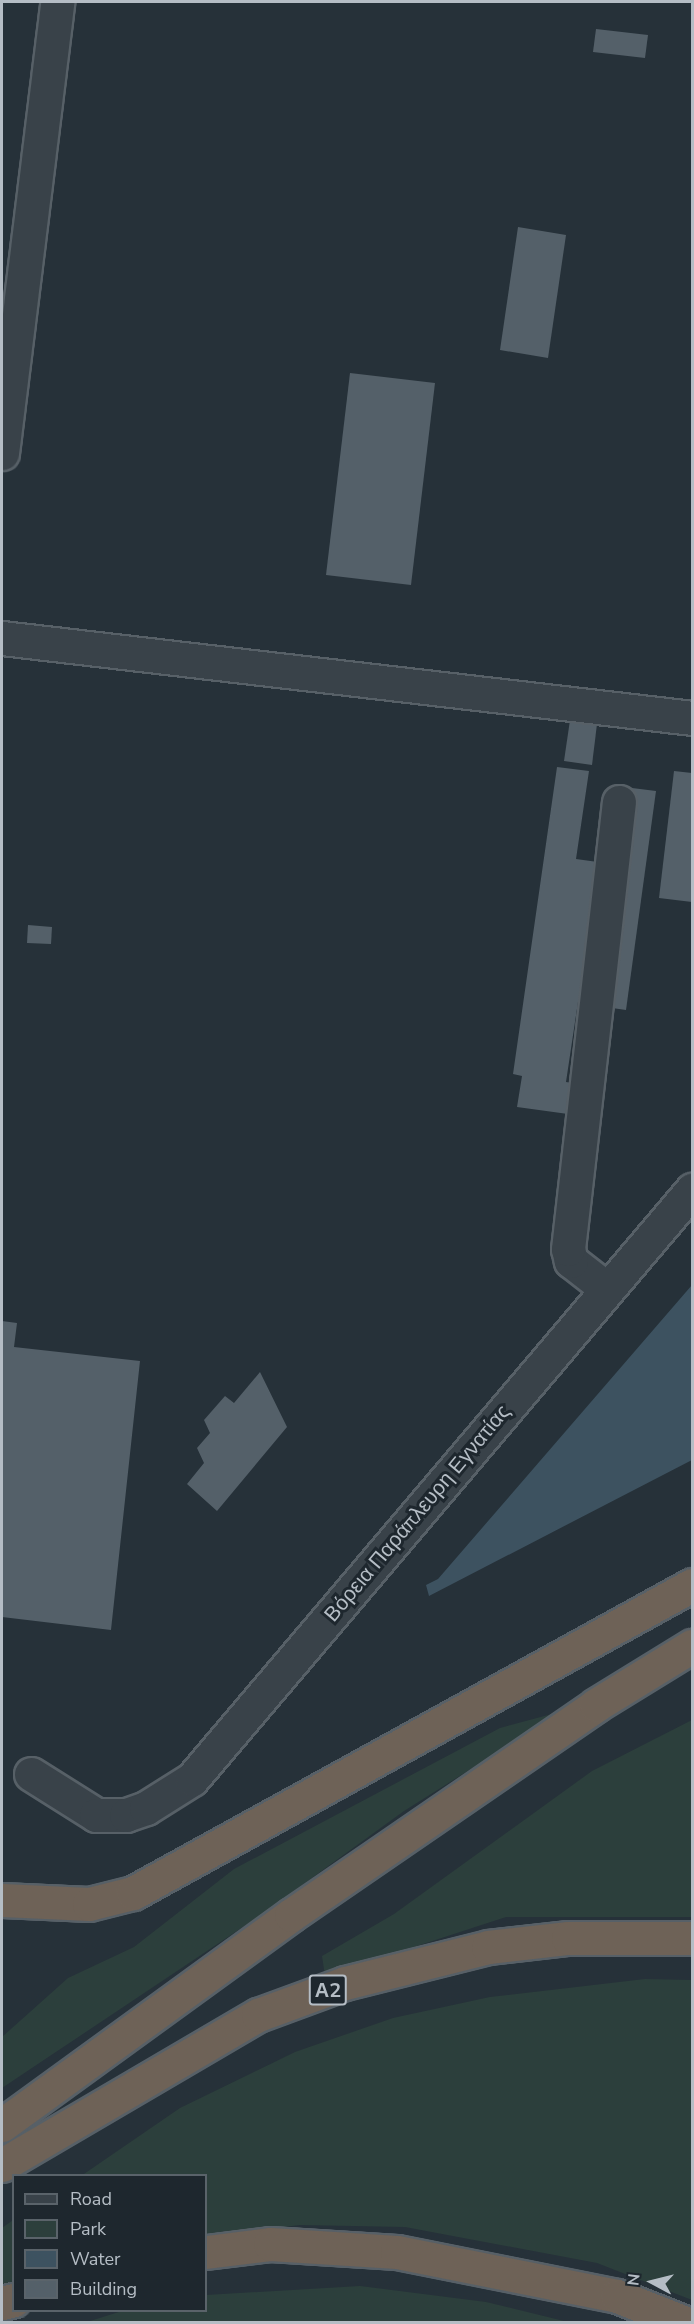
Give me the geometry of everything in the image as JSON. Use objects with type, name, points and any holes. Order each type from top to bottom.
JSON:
[{"type":"highway","points":[[2,1900],[89,1904],[133,1893],[693,1585]]},
{"type":"highway","points":[[2,2125],[291,1915],[596,1705],[693,1646]]},
{"type":"highway","name":"Α2","points":[[2,2165],[258,2015],[345,1983],[488,1947],[568,1938],[693,1938]]},
{"type":"highway","points":[[207,2252],[270,2244],[396,2252],[616,2296],[683,2322]]},
{"type":"street","points":[[2,453],[57,2]]},
{"type":"street","points":[[2,638],[693,718]]},
{"type":"street","points":[[607,1289],[571,1261],[568,1249],[619,802]]},
{"type":"street","name":"Βόρεια Παράπλευρη Εγνατίας","points":[[32,1774],[96,1815],[126,1815],[192,1779],[693,1190]]},
{"type":"green space","points":[[563,1711],[404,1811],[261,1915],[2,2088],[2,2037],[68,1978],[134,1947],[234,1869],[500,1728]]},
{"type":"green space","points":[[692,1720],[692,1917],[506,1917],[325,1976],[322,1956],[394,1914],[592,1771]]},
{"type":"green space","points":[[645,1979],[692,1980],[692,2300],[597,2263],[405,2227],[300,2225],[207,2237],[207,2174],[84,2174],[180,2108],[295,2052],[393,2018],[490,1997]]},
{"type":"green space","points":[[12,2221],[12,2285],[2,2290],[2,2228]]},
{"type":"green space","points":[[360,2286],[486,2302],[568,2322],[87,2322],[119,2312],[207,2312],[207,2295]]},
{"type":"water","points":[[692,1285],[692,1460],[429,1596],[426,1585],[438,1579]]},
{"type":"building","points":[[596,29],[648,35],[645,58],[593,52]]},
{"type":"building","points":[[518,227],[566,235],[548,358],[500,350]]},
{"type":"building","points":[[350,373],[435,383],[411,585],[326,575]]},
{"type":"building","points":[[570,720],[597,724],[592,765],[564,761]]},
{"type":"building","points":[[557,767],[589,771],[576,859],[605,863],[586,1003],[578,1002],[566,1082],[572,1083],[568,1114],[517,1107],[522,1076],[513,1074]]},
{"type":"building","points":[[674,771],[692,773],[692,902],[659,898]]},
{"type":"building","points":[[632,788],[656,791],[626,1010],[605,1007]]},
{"type":"building","points":[[28,925],[52,927],[51,944],[27,943]]},
{"type":"building","points":[[2,1321],[17,1323],[14,1347],[140,1361],[111,1630],[2,1617]]},
{"type":"building","points":[[260,1372],[287,1427],[217,1511],[187,1484],[204,1463],[197,1448],[210,1433],[204,1420],[225,1396],[234,1403]]}]
